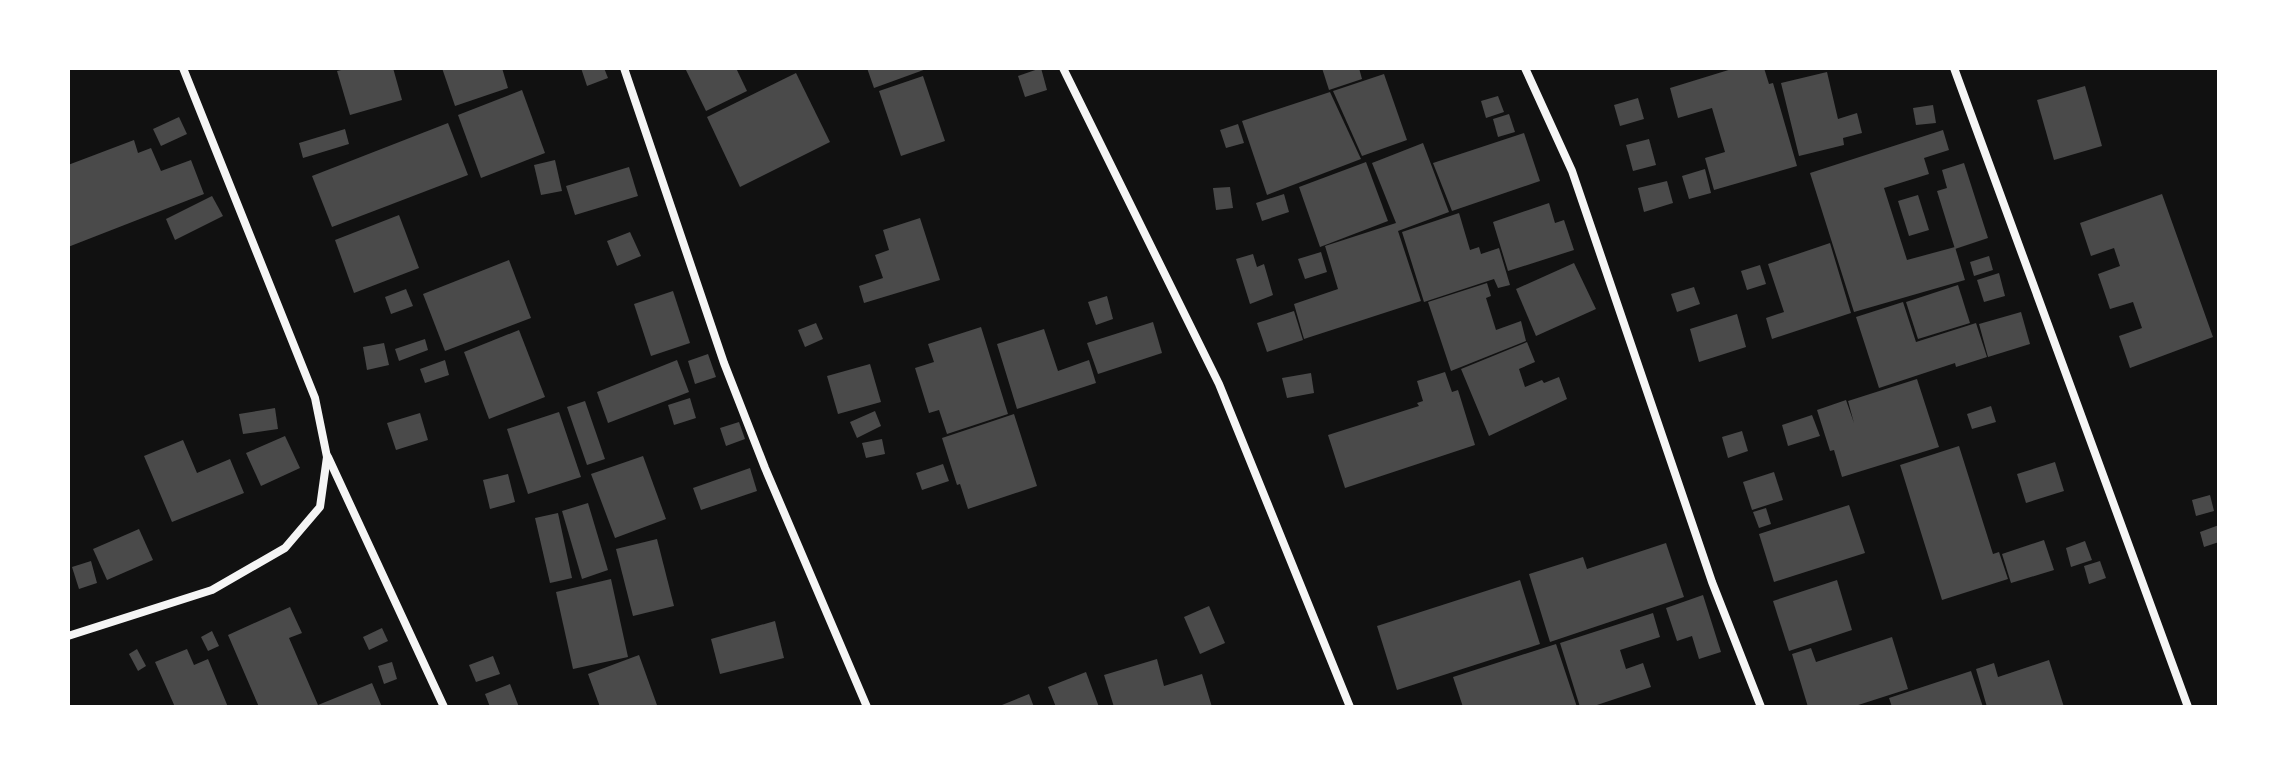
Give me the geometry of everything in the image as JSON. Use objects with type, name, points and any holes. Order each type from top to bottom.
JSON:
[{"type":"street","points":[[183,68],[315,398],[327,457],[444,707]]},
{"type":"street","points":[[624,68],[724,363],[765,468],[867,707]]},
{"type":"street","points":[[1063,68],[1219,384],[1350,707]]},
{"type":"street","points":[[1525,68],[1572,171],[1712,582],[1761,707]]},
{"type":"street","points":[[1954,68],[2188,707]]},
{"type":"street","points":[[68,636],[212,590],[285,548],[320,507],[327,457]]},
{"type":"building","points":[[393,68],[402,100],[350,115],[337,71]]},
{"type":"building","points":[[442,68],[502,68],[508,88],[455,106]]},
{"type":"building","points":[[581,68],[604,68],[608,78],[587,86]]},
{"type":"building","points":[[685,68],[736,68],[747,91],[706,111]]},
{"type":"building","points":[[867,68],[929,68],[874,88]]},
{"type":"building","points":[[1041,68],[1047,90],[1025,97],[1018,76]]},
{"type":"building","points":[[1322,68],[1359,68],[1362,79],[1329,90]]},
{"type":"building","points":[[1735,68],[1764,68],[1769,84],[1773,83],[1797,166],[1714,190],[1705,158],[1725,152],[1712,108],[1678,118],[1670,88]]},
{"type":"building","points":[[1827,72],[1838,119],[1857,113],[1862,133],[1843,138],[1844,145],[1799,156],[1781,83]]},
{"type":"building","points":[[796,73],[830,142],[740,187],[707,117]]},
{"type":"building","points":[[1384,74],[1407,140],[1362,156],[1333,91]]},
{"type":"building","points":[[923,76],[945,141],[901,156],[879,91]]},
{"type":"building","points":[[2085,86],[2102,146],[2054,160],[2037,100]]},
{"type":"building","points":[[522,90],[545,153],[481,178],[458,115]]},
{"type":"building","points":[[1330,92],[1361,159],[1267,195],[1242,121]]},
{"type":"building","points":[[1498,96],[1504,112],[1486,118],[1481,101]]},
{"type":"building","points":[[1638,98],[1644,119],[1620,126],[1614,105]]},
{"type":"building","points":[[1933,105],[1936,123],[1916,125],[1913,108]]},
{"type":"building","points":[[1509,114],[1515,132],[1498,137],[1493,119]]},
{"type":"building","points":[[179,117],[187,134],[161,146],[153,129]]},
{"type":"building","points":[[448,123],[468,175],[332,227],[312,176]]},
{"type":"building","points":[[1238,124],[1244,143],[1226,148],[1220,130]]},
{"type":"building","points":[[345,129],[349,144],[303,158],[299,143]]},
{"type":"building","points":[[1943,130],[1949,150],[1924,158],[1929,174],[1884,188],[1907,260],[1955,247],[1965,280],[1854,312],[1810,173]]},
{"type":"building","points":[[1524,133],[1540,181],[1452,211],[1433,163]]},
{"type":"building","points":[[1649,139],[1656,165],[1633,171],[1626,145]]},
{"type":"building","points":[[134,140],[138,153],[151,148],[161,171],[191,160],[204,194],[68,247],[68,165]]},
{"type":"building","points":[[1423,143],[1449,212],[1398,231],[1421,301],[1304,339],[1294,304],[1338,289],[1325,246],[1396,223],[1372,163]]},
{"type":"building","points":[[555,160],[562,191],[541,195],[534,165]]},
{"type":"building","points":[[1366,162],[1388,221],[1320,247],[1299,187]]},
{"type":"building","points":[[1964,163],[1988,238],[1955,249],[1937,191],[1947,188],[1942,170]]},
{"type":"building","points":[[629,167],[638,196],[575,215],[566,186]]},
{"type":"building","points":[[1705,169],[1711,193],[1689,199],[1682,176]]},
{"type":"building","points":[[1667,181],[1673,203],[1644,212],[1638,188]]},
{"type":"building","points":[[1230,187],[1233,208],[1216,210],[1213,188]]},
{"type":"building","points":[[1284,194],[1289,212],[1262,221],[1256,203]]},
{"type":"building","points":[[2162,194],[2213,337],[2130,368],[2119,336],[2142,328],[2133,302],[2110,309],[2098,274],[2120,266],[2114,248],[2091,256],[2080,223]]},
{"type":"building","points":[[1918,195],[1929,230],[1909,236],[1898,201]]},
{"type":"building","points":[[212,196],[223,216],[175,240],[166,219]]},
{"type":"building","points":[[1549,203],[1555,223],[1564,220],[1574,250],[1508,271],[1493,222]]},
{"type":"building","points":[[1459,213],[1470,250],[1479,247],[1481,254],[1499,248],[1510,285],[1498,288],[1494,279],[1424,302],[1402,232]]},
{"type":"building","points":[[399,215],[419,268],[354,293],[335,240]]},
{"type":"building","points":[[920,218],[940,280],[864,303],[859,286],[883,278],[875,255],[889,250],[883,230]]},
{"type":"building","points":[[630,232],[641,256],[617,266],[607,241]]},
{"type":"building","points":[[1830,243],[1851,313],[1772,339],[1766,318],[1784,312],[1768,264]]},
{"type":"building","points":[[1321,252],[1327,272],[1305,279],[1298,259]]},
{"type":"building","points":[[1253,254],[1257,267],[1264,264],[1273,295],[1250,304],[1236,259]]},
{"type":"building","points":[[1989,256],[1993,270],[1974,276],[1970,262]]},
{"type":"building","points":[[509,260],[531,318],[445,351],[423,294]]},
{"type":"building","points":[[1574,263],[1596,309],[1536,336],[1516,289]]},
{"type":"building","points":[[1760,265],[1766,284],[1747,290],[1741,271]]},
{"type":"building","points":[[1999,273],[2005,296],[1984,302],[1977,280]]},
{"type":"building","points":[[1487,283],[1491,296],[1486,298],[1496,330],[1521,321],[1526,341],[1451,371],[1428,302]]},
{"type":"building","points":[[1958,285],[1970,323],[1918,339],[1906,302]]},
{"type":"building","points":[[1694,287],[1700,304],[1677,312],[1671,294]]},
{"type":"building","points":[[406,289],[413,306],[391,314],[385,297]]},
{"type":"building","points":[[673,291],[690,343],[651,356],[634,304]]},
{"type":"building","points":[[1107,296],[1113,319],[1096,325],[1088,302]]},
{"type":"building","points":[[1903,302],[1916,342],[1976,323],[1987,357],[1956,367],[1955,363],[1879,388],[1856,317]]},
{"type":"building","points":[[1294,311],[1303,340],[1267,352],[1257,323]]},
{"type":"building","points":[[2021,312],[2030,344],[1988,357],[1979,324]]},
{"type":"building","points":[[1737,314],[1746,347],[1699,362],[1690,329]]},
{"type":"building","points":[[1153,322],[1162,353],[1098,374],[1087,343]]},
{"type":"building","points":[[816,323],[823,339],[805,347],[798,330]]},
{"type":"building","points":[[981,327],[1008,414],[947,434],[939,410],[929,413],[915,368],[934,362],[928,344]]},
{"type":"building","points":[[1044,329],[1058,371],[1089,360],[1096,383],[1017,409],[997,344]]},
{"type":"building","points":[[519,330],[545,397],[489,419],[464,352]]},
{"type":"building","points":[[425,339],[428,350],[399,361],[395,349]]},
{"type":"building","points":[[1527,342],[1535,362],[1519,369],[1525,387],[1559,377],[1567,399],[1489,436],[1461,369]]},
{"type":"building","points":[[384,343],[389,365],[367,370],[363,347]]},
{"type":"building","points":[[708,354],[716,377],[695,384],[688,361]]},
{"type":"building","points":[[445,360],[449,375],[425,383],[420,369]]},
{"type":"building","points":[[677,360],[689,392],[608,423],[597,392]]},
{"type":"building","points":[[870,364],[881,402],[838,414],[827,376]]},
{"type":"building","points":[[1445,372],[1452,392],[1458,390],[1475,445],[1345,488],[1328,435],[1419,406],[1417,403],[1423,401],[1417,381]]},
{"type":"building","points":[[1311,373],[1314,393],[1287,398],[1282,378]]},
{"type":"building","points":[[1917,379],[1939,447],[1842,477],[1817,410],[1846,400],[1854,423],[1848,401]]},
{"type":"building","points":[[690,398],[696,418],[674,425],[668,405]]},
{"type":"building","points":[[585,401],[605,459],[587,465],[567,407]]},
{"type":"building","points":[[1991,406],[1996,422],[1972,429],[1967,414]]},
{"type":"building","points":[[275,408],[278,429],[243,434],[239,414]]},
{"type":"building","points":[[875,411],[881,426],[857,438],[850,422]]},
{"type":"building","points":[[559,412],[581,477],[528,494],[507,429]]},
{"type":"building","points":[[420,413],[428,440],[396,450],[387,423]]},
{"type":"building","points":[[1014,414],[1037,486],[968,509],[942,438]]},
{"type":"building","points":[[1812,415],[1820,436],[1788,446],[1782,425]]},
{"type":"building","points":[[739,422],[745,439],[726,446],[720,428]]},
{"type":"building","points":[[1742,431],[1748,451],[1728,458],[1722,437]]},
{"type":"building","points":[[285,436],[300,468],[261,486],[246,453]]},
{"type":"building","points":[[882,439],[885,454],[866,458],[862,443]]},
{"type":"building","points":[[183,440],[197,473],[230,459],[244,493],[172,522],[144,456]]},
{"type":"building","points":[[1959,446],[1993,554],[1999,552],[2008,579],[1942,600],[1900,465]]},
{"type":"building","points":[[643,456],[666,519],[615,538],[591,474]]},
{"type":"building","points":[[2055,462],[2064,491],[2026,503],[2017,474]]},
{"type":"building","points":[[943,464],[949,481],[922,490],[916,473]]},
{"type":"building","points":[[750,468],[757,491],[701,510],[693,488]]},
{"type":"building","points":[[1774,472],[1783,500],[1752,510],[1743,482]]},
{"type":"building","points":[[508,474],[515,502],[490,509],[483,480]]},
{"type":"building","points":[[2210,495],[2214,511],[2196,516],[2192,500]]},
{"type":"building","points":[[588,503],[608,570],[582,579],[562,511]]},
{"type":"building","points":[[1849,505],[1865,553],[1774,582],[1759,534]]},
{"type":"building","points":[[1766,508],[1771,524],[1759,528],[1753,512]]},
{"type":"building","points":[[558,513],[572,578],[550,583],[535,518]]},
{"type":"building","points":[[2219,525],[2219,542],[2204,547],[2200,532]]},
{"type":"building","points":[[139,529],[153,560],[107,580],[93,549]]},
{"type":"building","points":[[657,539],[674,606],[633,616],[616,549]]},
{"type":"building","points":[[2044,540],[2054,570],[2011,583],[2002,554]]},
{"type":"building","points":[[2085,541],[2092,560],[2071,567],[2066,548]]},
{"type":"building","points":[[1666,543],[1684,597],[1550,642],[1529,574],[1583,557],[1587,569]]},
{"type":"building","points":[[91,561],[97,583],[79,589],[72,567]]},
{"type":"building","points":[[2100,561],[2106,578],[2089,584],[2084,566]]},
{"type":"building","points":[[611,579],[628,657],[573,669],[556,592]]},
{"type":"building","points":[[1520,580],[1540,644],[1397,690],[1377,626]]},
{"type":"building","points":[[1837,580],[1852,630],[1789,651],[1773,601]]},
{"type":"building","points":[[1703,595],[1721,652],[1699,659],[1692,636],[1677,641],[1666,608]]},
{"type":"building","points":[[1209,606],[1225,643],[1200,654],[1184,617]]},
{"type":"building","points":[[290,607],[302,633],[289,638],[318,705],[372,683],[382,707],[259,707],[228,635]]},
{"type":"building","points":[[1653,613],[1660,637],[1620,650],[1626,669],[1643,663],[1651,687],[1591,707],[1580,707],[1560,643]]},
{"type":"building","points":[[775,621],[784,658],[720,674],[711,639]]},
{"type":"building","points":[[382,628],[388,641],[369,650],[363,637]]},
{"type":"building","points":[[212,631],[219,646],[208,651],[201,637]]},
{"type":"building","points":[[1892,637],[1908,689],[1852,707],[1808,707],[1792,654],[1811,648],[1816,662]]},
{"type":"building","points":[[1556,644],[1577,707],[1463,707],[1453,677]]},
{"type":"building","points":[[137,649],[146,666],[138,671],[129,654]]},
{"type":"building","points":[[187,649],[194,665],[208,659],[228,707],[175,707],[155,662]]},
{"type":"building","points":[[639,655],[657,705],[600,707],[588,674]]},
{"type":"building","points":[[493,656],[500,674],[476,682],[469,665]]},
{"type":"building","points":[[1157,659],[1164,686],[1202,674],[1212,707],[1114,707],[1104,675]]},
{"type":"building","points":[[2049,660],[2064,707],[1987,707],[1976,669],[1994,663],[1998,677]]},
{"type":"building","points":[[392,662],[397,679],[384,684],[378,666]]},
{"type":"building","points":[[1971,671],[1983,707],[1892,707],[1889,698]]},
{"type":"building","points":[[1086,672],[1099,707],[1056,707],[1048,687]]},
{"type":"building","points":[[510,684],[519,707],[490,707],[485,694]]},
{"type":"building","points":[[1029,694],[1034,707],[997,707]]}]
